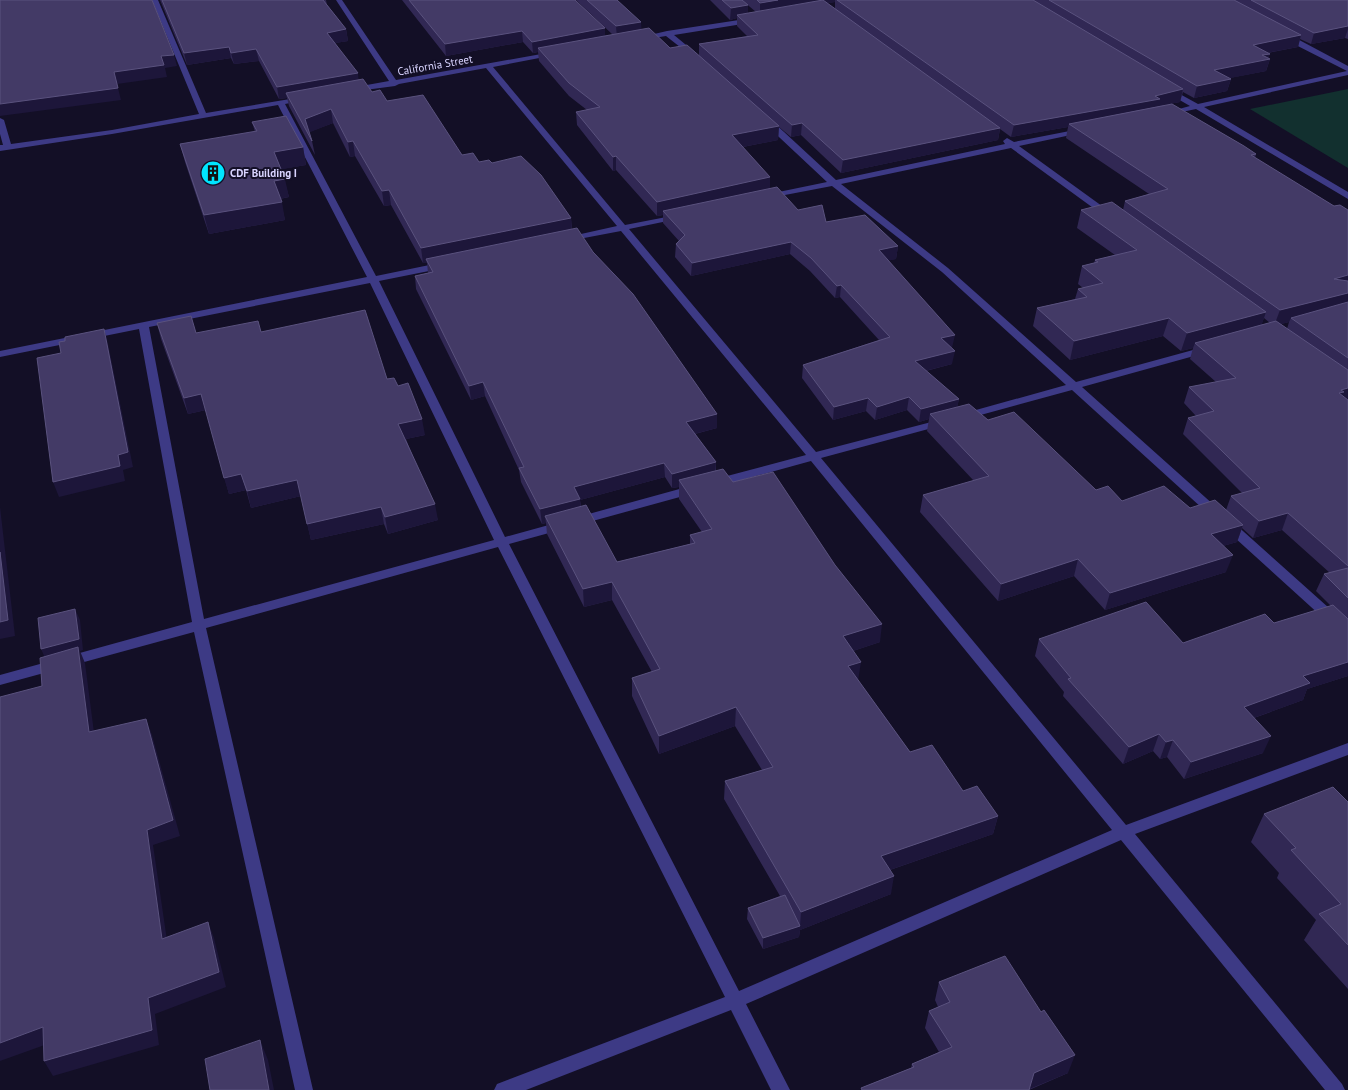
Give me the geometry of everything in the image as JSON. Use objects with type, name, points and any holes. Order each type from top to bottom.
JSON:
[{"type":"street","points":[[155,0],[203,115]]},
{"type":"street","points":[[340,0],[395,84]]},
{"type":"street","points":[[632,39],[758,19],[751,13]]},
{"type":"street","points":[[1278,32],[1348,71]]},
{"type":"street","points":[[667,33],[705,66]]},
{"type":"street","name":"California Street","points":[[347,91],[395,84],[565,51]]},
{"type":"street","points":[[488,66],[814,457],[1121,833],[1336,1090]]},
{"type":"street","points":[[1160,114],[1198,107],[1348,71]]},
{"type":"street","points":[[1159,84],[1348,196]]},
{"type":"street","points":[[0,120],[4,148],[299,99]]},
{"type":"street","points":[[280,102],[373,279],[501,541],[781,1090]]},
{"type":"street","points":[[756,112],[833,182],[945,270],[1348,632]]},
{"type":"street","points":[[756,199],[1006,141],[1095,127]]},
{"type":"street","points":[[1006,141],[1120,222]]},
{"type":"street","points":[[555,242],[689,214]]},
{"type":"street","points":[[0,354],[450,264]]},
{"type":"street","points":[[144,326],[198,626],[304,1090]]},
{"type":"street","points":[[0,680],[501,541],[1217,347]]},
{"type":"street","points":[[503,1090],[735,1001],[1121,833],[1348,749]]},
{"type":"green space","points":[[1348,89],[1348,168],[1250,109]]},
{"type":"building","points":[[0,0],[152,0],[174,55],[161,56],[164,65],[114,72],[118,88],[0,104]]},
{"type":"building","points":[[162,0],[323,0],[346,29],[327,33],[358,73],[277,87],[256,49],[231,53],[229,47],[184,53]]},
{"type":"building","points":[[409,0],[575,0],[605,28],[532,42],[522,31],[445,44]]},
{"type":"building","points":[[587,0],[617,0],[641,22],[616,26]]},
{"type":"building","points":[[722,0],[742,0],[748,5],[731,8]]},
{"type":"building","points":[[757,0],[778,0],[760,3]]},
{"type":"building","points":[[823,0],[1000,128],[843,160],[802,123],[792,125],[699,44],[758,35],[737,15]]},
{"type":"building","points":[[837,0],[1033,0],[1183,89],[1155,96],[1160,99],[1014,125]]},
{"type":"building","points":[[1049,0],[1234,0],[1301,35],[1253,45],[1270,54],[1262,55],[1270,59],[1214,70],[1231,79],[1197,86]]},
{"type":"building","points":[[1251,0],[1348,0],[1348,26],[1314,33]]},
{"type":"building","points":[[649,28],[670,48],[687,45],[779,126],[732,135],[770,177],[657,202],[616,156],[613,157],[576,112],[600,107],[569,83],[538,48]]},
{"type":"building","points":[[363,79],[372,92],[380,90],[387,101],[423,95],[462,155],[473,153],[479,162],[489,160],[492,163],[521,156],[541,175],[571,218],[421,248],[389,190],[382,191],[353,141],[348,142],[331,109],[305,119],[312,141],[286,93]]},
{"type":"building","points":[[1172,104],[1244,146],[1256,154],[1251,155],[1334,206],[1340,205],[1348,210],[1348,275],[1334,279],[1348,281],[1348,293],[1280,310],[1125,201],[1168,189],[1069,124]]},
{"type":"building","points":[[286,116],[303,147],[274,152],[285,179],[274,181],[282,202],[204,215],[180,144],[257,131],[252,122]]},
{"type":"building","points":[[777,187],[798,210],[822,205],[826,222],[865,215],[898,246],[879,250],[955,335],[941,338],[955,351],[915,361],[959,399],[921,409],[909,397],[877,407],[868,398],[834,407],[803,365],[890,337],[841,285],[837,286],[811,258],[791,242],[692,263],[676,244],[685,235],[663,211]]},
{"type":"building","points":[[1112,202],[1266,312],[1187,333],[1169,318],[1074,341],[1037,308],[1087,297],[1078,289],[1103,283],[1082,266],[1098,262],[1095,260],[1137,250],[1081,210]]},
{"type":"building","points":[[577,228],[593,252],[633,294],[717,414],[686,422],[716,462],[672,474],[664,463],[574,487],[580,499],[540,509],[519,468],[524,467],[483,382],[469,386],[415,276],[433,272],[426,259]]},
{"type":"building","points":[[1348,302],[1348,358],[1291,318]]},
{"type":"building","points":[[365,310],[387,379],[394,378],[398,386],[408,383],[422,419],[398,424],[435,504],[385,517],[381,507],[307,524],[297,480],[247,491],[241,474],[224,478],[201,394],[184,398],[157,323],[191,316],[196,333],[258,321],[261,332]]},
{"type":"building","points":[[1276,321],[1348,370],[1348,388],[1341,390],[1344,392],[1339,393],[1348,400],[1348,566],[1288,513],[1259,521],[1231,496],[1260,488],[1188,418],[1214,411],[1189,387],[1236,378],[1195,343]]},
{"type":"building","points":[[104,329],[128,452],[118,455],[120,466],[53,482],[37,358],[61,353],[59,342],[65,341],[65,337]]},
{"type":"building","points":[[969,404],[988,420],[1014,412],[1096,490],[1108,486],[1122,501],[1164,486],[1190,508],[1215,500],[1243,525],[1211,534],[1233,555],[1110,593],[1078,559],[1001,584],[923,495],[989,476],[930,414]]},
{"type":"building","points":[[723,469],[733,482],[773,472],[835,565],[882,624],[843,636],[861,662],[848,666],[910,752],[932,745],[963,791],[977,786],[998,816],[881,856],[894,876],[801,912],[725,781],[773,767],[736,707],[659,736],[632,678],[660,669],[612,582],[583,589],[545,516],[586,505],[617,562],[695,543],[690,535],[712,529],[679,480]]},
{"type":"building","points":[[0,552],[8,620],[0,622]]},
{"type":"building","points":[[1348,568],[1348,598],[1324,574]]},
{"type":"building","points":[[1146,602],[1183,643],[1265,614],[1274,623],[1333,605],[1348,619],[1348,662],[1303,676],[1310,683],[1244,707],[1271,736],[1191,762],[1173,740],[1166,742],[1159,734],[1129,747],[1068,679],[1071,678],[1039,639]]},
{"type":"building","points":[[75,609],[79,639],[41,649],[38,618]]},
{"type":"building","points":[[78,647],[89,732],[146,719],[173,820],[147,830],[162,939],[208,922],[219,972],[148,998],[152,1030],[44,1061],[43,1027],[0,1043],[0,697],[42,686],[40,658]]},
{"type":"building","points":[[1333,787],[1348,802],[1348,945],[1319,914],[1341,904],[1291,850],[1296,848],[1264,814]]},
{"type":"building","points":[[785,895],[800,926],[763,938],[748,908]]},
{"type":"building","points":[[1005,956],[1041,1012],[1044,1010],[1075,1055],[1034,1073],[1029,1090],[862,1090],[861,1088],[914,1067],[912,1064],[952,1047],[929,1011],[950,1002],[939,982]]},
{"type":"building","points":[[260,1040],[269,1090],[210,1090],[205,1059]]},
{"type":"place","name":"CDF Building I","points":[[213,173]]}]
